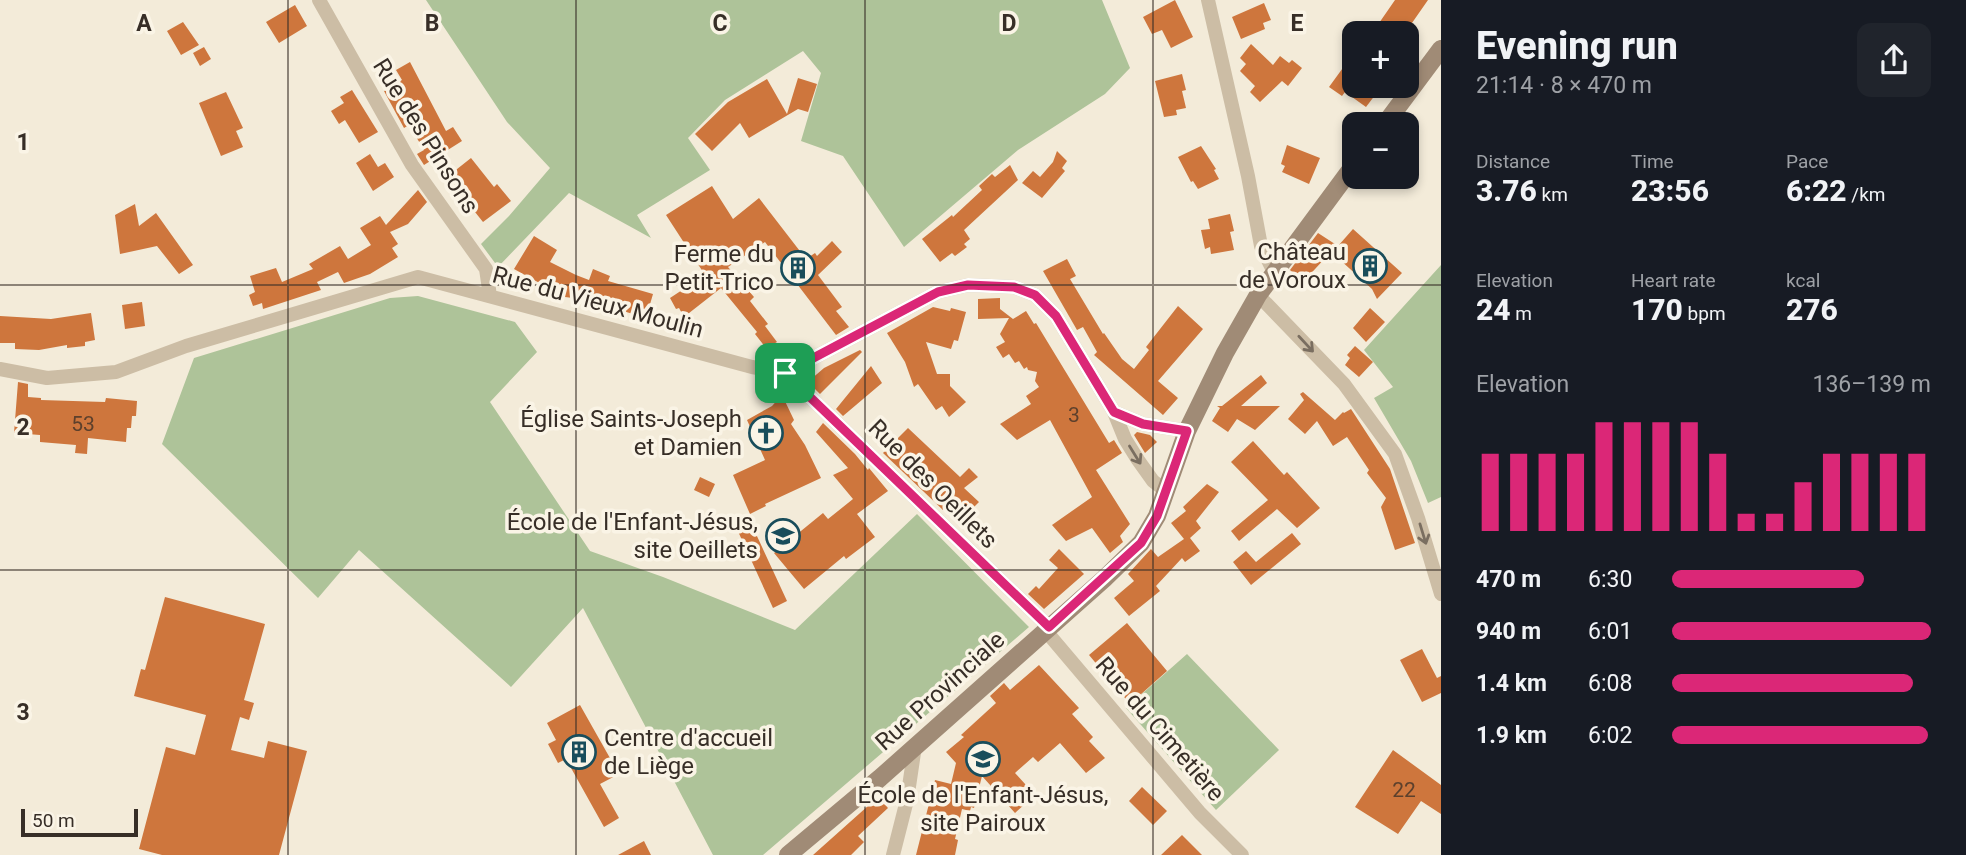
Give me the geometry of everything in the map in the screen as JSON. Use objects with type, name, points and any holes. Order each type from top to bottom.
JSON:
[{"type":"main road","points":[[1394,112],[1441,49]]},
{"type":"main road","points":[[1187,431],[1225,353],[1258,295],[1342,180]]},
{"type":"main road","name":"Rue Provinciale","points":[[788,855],[915,746],[1141,543],[1157,516],[1187,431]]},
{"type":"street","name":"Rue des Pinsons","points":[[319,0],[412,165],[486,269],[490,296]]},
{"type":"street","points":[[1208,0],[1261,246],[1274,272]]},
{"type":"street","name":"Rue du Vieux Moulin","points":[[0,369],[47,378],[116,372],[186,346],[418,277],[729,361],[785,373]]},
{"type":"street","points":[[785,373],[938,292],[968,285],[1014,287],[1035,295],[1056,316],[1114,412],[1125,439],[1138,460],[1153,481],[1166,491]]},
{"type":"street","points":[[1258,295],[1344,384],[1395,454],[1441,594]]},
{"type":"street","name":"Rue des Oeillets","points":[[785,373],[1047,629]]},
{"type":"street","points":[[1114,412],[1143,424],[1187,431]]},
{"type":"street","name":"Rue du Cimetière","points":[[1047,629],[1200,813],[1242,855]]},
{"type":"street","points":[[893,855],[907,800],[915,746]]},
{"type":"green space","points":[[426,0],[1102,0],[1130,68],[1105,94],[1018,150],[904,247],[843,156],[801,141],[821,73],[803,51],[725,100],[688,138],[710,170],[637,215],[651,238],[569,193],[498,267],[481,244],[550,168],[507,122]]},
{"type":"green space","points":[[1441,265],[1441,497],[1428,503],[1411,461],[1374,398],[1393,387],[1364,350]]},
{"type":"green space","points":[[418,296],[515,322],[537,352],[490,402],[590,551],[795,630],[917,514],[1029,627],[763,855],[713,855],[583,608],[511,687],[359,550],[318,598],[162,444],[194,358],[390,298]]},
{"type":"green space","points":[[1187,654],[1279,750],[1216,810],[1126,708]]},
{"type":"building","points":[[1175,0],[1193,37],[1171,48],[1162,30],[1152,34],[1143,17]]},
{"type":"building","points":[[1395,0],[1428,0],[1413,21],[1380,21]]},
{"type":"building","points":[[1264,3],[1271,20],[1263,23],[1265,29],[1241,39],[1232,17]]},
{"type":"building","points":[[295,5],[307,26],[279,43],[266,22]]},
{"type":"building","points":[[183,22],[199,45],[181,55],[167,31]]},
{"type":"building","points":[[1251,44],[1273,65],[1280,56],[1289,63],[1292,60],[1302,68],[1288,86],[1282,81],[1260,102],[1250,92],[1255,86],[1240,71],[1246,64],[1240,58]]},
{"type":"building","points":[[204,47],[211,59],[200,66],[193,53]]},
{"type":"building","points":[[410,62],[446,131],[453,127],[462,141],[424,165],[417,154],[424,150],[409,125],[404,128],[384,91],[402,80],[396,70]]},
{"type":"building","points":[[1342,69],[1342,96],[1329,87]]},
{"type":"building","points":[[1182,74],[1186,90],[1182,91],[1186,108],[1176,110],[1177,115],[1164,117],[1155,81]]},
{"type":"building","points":[[798,78],[817,84],[808,112],[798,109],[749,138],[740,123],[712,151],[695,134],[728,102],[767,79],[787,114]]},
{"type":"building","points":[[352,90],[378,132],[359,143],[345,120],[339,124],[331,111],[344,103],[340,97]]},
{"type":"building","points":[[226,92],[243,128],[236,131],[243,147],[221,156],[199,103]]},
{"type":"building","points":[[1353,98],[1373,98],[1366,107]]},
{"type":"building","points":[[1287,145],[1320,158],[1309,184],[1282,172],[1285,166],[1281,164]]},
{"type":"building","points":[[1201,146],[1216,169],[1214,170],[1219,179],[1198,189],[1193,181],[1191,182],[1178,157]]},
{"type":"building","points":[[1057,151],[1067,161],[1062,168],[1065,171],[1042,198],[1022,183],[1033,171],[1040,177],[1053,162]]},
{"type":"building","points":[[370,154],[378,167],[385,163],[394,177],[373,191],[356,163]]},
{"type":"building","points":[[471,158],[494,187],[497,184],[511,201],[483,222],[447,177]]},
{"type":"building","points":[[1010,165],[1018,180],[964,230],[970,239],[964,244],[967,247],[940,262],[922,239],[952,215],[953,217],[982,190],[979,186],[992,174],[995,177]]},
{"type":"building","name":"Ferme du Petit-Trico","points":[[712,186],[733,219],[759,198],[806,259],[815,253],[817,256],[832,241],[842,252],[818,275],[842,307],[836,311],[849,327],[836,335],[765,242],[728,267],[754,297],[750,301],[768,324],[765,326],[777,342],[766,348],[755,334],[757,332],[721,288],[684,317],[679,308],[676,309],[670,298],[705,275],[666,215]]},
{"type":"building","points":[[418,190],[427,202],[408,224],[390,232],[398,244],[392,248],[398,257],[370,274],[344,283],[338,272],[317,282],[321,290],[263,309],[262,303],[253,306],[249,295],[255,292],[250,276],[276,268],[282,282],[313,269],[309,264],[340,246],[348,259],[371,245],[360,228],[380,216],[386,225]]},
{"type":"building","points":[[135,204],[139,226],[156,213],[193,265],[179,274],[157,246],[120,254],[115,215]]},
{"type":"building","points":[[1230,214],[1234,250],[1211,254],[1210,247],[1205,249],[1201,230],[1210,229],[1208,219]]},
{"type":"building","name":"Château de Voroux","points":[[1353,229],[1402,273],[1377,299],[1372,289],[1338,258],[1328,255],[1303,282],[1290,270],[1318,233],[1338,246]]},
{"type":"building","points":[[534,236],[557,250],[550,262],[576,275],[589,280],[593,269],[610,276],[608,281],[653,294],[646,318],[574,296],[565,297],[514,269]]},
{"type":"building","points":[[1067,259],[1076,276],[1070,279],[1103,334],[1122,359],[1134,369],[1149,350],[1146,347],[1178,306],[1203,329],[1158,381],[1178,398],[1163,415],[1094,355],[1097,352],[1083,327],[1077,330],[1043,271]]},
{"type":"building","points":[[1000,298],[1000,309],[1013,319],[1026,311],[1034,324],[1036,323],[1109,443],[1114,440],[1122,453],[1096,470],[1130,524],[1120,536],[1123,542],[1110,553],[1092,528],[1066,541],[1052,525],[1092,497],[1050,420],[1017,440],[1000,424],[1031,404],[1026,396],[1039,387],[1035,381],[1037,372],[1028,370],[1027,367],[1024,369],[1019,361],[1015,363],[1009,354],[1003,358],[996,347],[1005,342],[1000,334],[1009,318],[978,319],[978,299]]},
{"type":"building","points":[[142,302],[145,326],[125,329],[122,305]]},
{"type":"building","points":[[933,307],[966,312],[958,341],[954,340],[951,349],[926,342],[937,374],[950,374],[950,386],[966,402],[949,417],[942,406],[936,410],[918,384],[914,387],[905,362],[887,333]]},
{"type":"building","points":[[1370,308],[1385,322],[1366,342],[1353,328]]},
{"type":"building","points":[[91,313],[95,340],[85,342],[85,346],[67,348],[67,345],[39,350],[15,349],[15,343],[0,343],[0,316],[51,319]]},
{"type":"building","points":[[1355,346],[1373,362],[1359,377],[1345,365],[1350,358],[1347,355]]},
{"type":"building","points":[[860,350],[862,352],[820,394],[810,384],[810,380],[824,368]]},
{"type":"building","points":[[871,366],[882,383],[843,416],[836,409]]},
{"type":"building","points":[[1261,375],[1267,383],[1241,406],[1280,406],[1255,430],[1237,419],[1228,432],[1212,421],[1220,408],[1217,406],[1222,406]]},
{"type":"building","points":[[18,382],[28,384],[28,397],[41,400],[105,402],[106,398],[137,401],[136,416],[132,416],[131,428],[127,428],[126,442],[88,438],[87,454],[75,453],[76,445],[40,442],[40,435],[14,433]]},
{"type":"building","points":[[1303,392],[1335,420],[1351,409],[1390,469],[1415,543],[1395,550],[1381,507],[1386,498],[1367,473],[1369,470],[1347,437],[1333,446],[1317,421],[1305,434],[1288,419],[1304,400],[1300,394]]},
{"type":"building","points":[[782,395],[794,420],[791,424],[821,478],[765,504],[766,506],[750,514],[733,475],[765,460],[747,420],[772,406]]},
{"type":"building","points":[[823,423],[868,470],[869,468],[888,491],[857,514],[875,537],[846,559],[844,556],[804,589],[774,553],[823,513],[828,519],[853,499],[833,475],[848,468],[816,432]]},
{"type":"building","points":[[908,428],[960,477],[969,468],[978,477],[964,488],[979,502],[962,519],[946,507],[943,510],[883,453]]},
{"type":"building","points":[[1137,432],[1150,435],[1157,442],[1145,453],[1134,435]]},
{"type":"building","points":[[1253,441],[1284,475],[1287,472],[1320,508],[1297,528],[1277,509],[1239,541],[1231,531],[1268,500],[1231,462]]},
{"type":"building","points":[[700,477],[715,484],[709,497],[694,490]]},
{"type":"building","points":[[1207,484],[1219,492],[1196,521],[1201,528],[1190,538],[1200,551],[1185,562],[1182,558],[1156,586],[1160,591],[1129,616],[1114,598],[1134,581],[1128,574],[1151,549],[1158,557],[1184,539],[1171,523],[1186,511],[1183,507]]},
{"type":"building","points":[[750,521],[787,601],[773,608],[736,527]]},
{"type":"building","points":[[1292,533],[1301,544],[1251,585],[1233,562],[1246,551],[1256,562]]},
{"type":"building","points":[[1059,549],[1084,574],[1044,609],[1028,594],[1036,586],[1039,589],[1058,568],[1049,560]]},
{"type":"building","points":[[165,597],[265,624],[244,700],[254,703],[249,720],[240,717],[231,750],[264,758],[268,741],[307,751],[279,855],[162,855],[139,849],[166,747],[195,755],[206,715],[134,696],[141,669],[145,670]]},
{"type":"building","points":[[1127,623],[1167,671],[1130,704],[1089,655]]},
{"type":"building","points":[[1422,649],[1437,678],[1441,676],[1441,693],[1422,702],[1400,660]]},
{"type":"building","points":[[1039,665],[1079,708],[1072,714],[1093,737],[1089,741],[1105,758],[1086,773],[1060,743],[1038,762],[1033,757],[1015,773],[1035,795],[1015,813],[982,776],[974,808],[971,807],[970,811],[962,809],[955,839],[958,840],[955,855],[916,855],[935,780],[951,784],[956,763],[946,752],[996,703],[990,696],[1004,683],[1010,690]]},
{"type":"building","name":"Centre d'accueil de Liège","points":[[580,705],[619,774],[600,784],[619,818],[604,827],[566,759],[558,763],[548,744],[556,740],[547,723]]},
{"type":"building","points":[[1393,750],[1441,785],[1441,814],[1421,801],[1398,834],[1355,807]]},
{"type":"building","points":[[1142,787],[1167,811],[1153,825],[1129,801]]},
{"type":"building","points":[[878,797],[888,808],[858,836],[864,842],[851,855],[813,855]]},
{"type":"building","points":[[1182,835],[1202,855],[1161,855]]},
{"type":"building","points":[[644,841],[651,855],[618,855]]},
{"type":"place","name":"Château de Voroux","points":[[1370,266]]},
{"type":"place","name":"Ferme du Petit-Trico","points":[[798,268]]},
{"type":"place","name":"Église Saints-Joseph et Damien","points":[[766,433]]},
{"type":"place","name":"École de l'Enfant-Jésus, site Oeillets","points":[[783,536]]},
{"type":"place","name":"Centre d'accueil de Liège","points":[[579,752]]},
{"type":"place","name":"École de l'Enfant-Jésus, site Pairoux","points":[[983,759]]},
{"type":"route","points":[[968,285],[1014,287],[1035,295],[1056,316],[1114,412],[1152,427],[1187,431],[1157,516],[1141,543],[1049,627],[785,373],[938,292],[968,285]]}]
